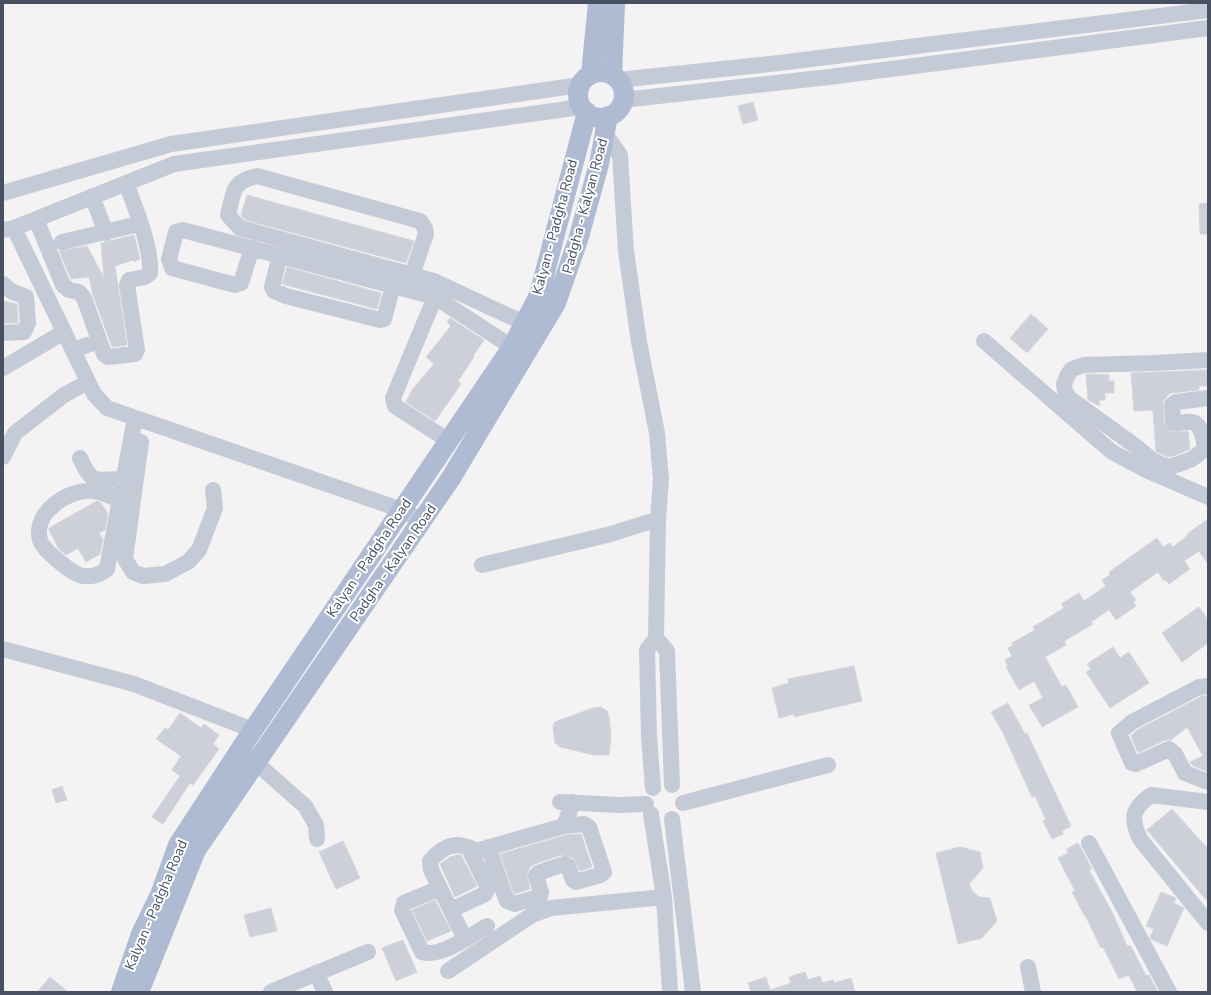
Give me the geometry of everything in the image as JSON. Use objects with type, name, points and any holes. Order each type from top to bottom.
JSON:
[{"type":"main road","points":[[598,3],[586,79],[578,100],[584,110],[606,125],[620,107],[623,100],[623,93],[615,77],[615,3]]},
{"type":"main road","points":[[586,79],[605,72],[615,77]]},
{"type":"main road","name":"Kalyan - Padgha Road","points":[[247,757],[253,730],[449,440],[517,353],[524,323],[539,295],[584,110]]},
{"type":"main road","name":"Padgha - Kalyan Road","points":[[139,992],[150,938],[168,898],[187,848],[247,757],[422,522],[451,478],[517,353],[556,303],[578,240],[606,125]]},
{"type":"main road","points":[[433,465],[451,478]]},
{"type":"main road","name":"Kalyan - Padgha Road","points":[[121,992],[150,938]]},
{"type":"street","points":[[615,77],[779,63],[1208,10]]},
{"type":"street","points":[[623,100],[829,77],[1208,28]]},
{"type":"street","points":[[3,193],[171,144],[586,79]]},
{"type":"street","points":[[422,522],[402,510],[107,408],[94,394],[64,332],[8,229],[174,164],[584,110]]},
{"type":"street","points":[[606,125],[620,155],[626,251],[639,342],[657,433],[661,479],[658,519],[656,638],[646,650],[649,737],[653,788]]},
{"type":"street","points":[[412,276],[426,234],[426,228],[420,221],[257,176],[244,178],[236,184],[228,215],[240,228],[412,276],[434,281],[524,323]]},
{"type":"street","points":[[36,219],[63,285],[69,290],[79,292],[84,298],[104,354],[108,357],[135,354],[137,350],[127,284],[129,280],[145,277],[150,273],[151,263],[126,183]]},
{"type":"street","points":[[92,196],[106,233]]},
{"type":"street","points":[[62,242],[140,224]]},
{"type":"street","points":[[252,248],[241,283],[234,284],[172,268],[169,259],[176,232],[184,230],[280,255],[435,297],[517,353]]},
{"type":"street","points":[[280,255],[272,287],[274,291],[286,296],[380,320],[384,319],[393,286]]},
{"type":"street","points":[[3,284],[11,291],[26,298],[28,323],[24,332],[3,333]]},
{"type":"street","points":[[435,297],[393,398],[395,406],[449,440]]},
{"type":"street","points":[[3,368],[64,332]]},
{"type":"street","points":[[73,350],[99,341]]},
{"type":"street","points":[[984,341],[1065,403],[1134,445],[1151,459],[1162,465],[1169,466],[1192,459],[1205,449],[1199,429],[1194,422],[1174,423],[1172,405],[1176,402],[1208,398]]},
{"type":"street","points":[[1208,360],[1078,366],[1072,369],[1067,376],[1065,390],[1065,403],[1112,452],[1148,471],[1208,497]]},
{"type":"street","points":[[3,457],[15,433],[64,395],[88,382]]},
{"type":"street","points":[[120,500],[94,491],[74,492],[48,510],[39,527],[40,541],[56,559],[83,576],[100,574],[107,569],[124,479],[139,419]]},
{"type":"street","points":[[139,419],[125,559],[132,572],[143,576],[165,574],[188,562],[199,550],[215,508],[212,490]]},
{"type":"street","points":[[1123,458],[1134,445]]},
{"type":"street","points":[[80,458],[89,476],[96,480],[105,481],[124,479]]},
{"type":"street","points":[[482,565],[611,534],[658,519]]},
{"type":"street","points":[[656,638],[667,651],[672,785]]},
{"type":"street","points":[[3,649],[134,684],[253,730]]},
{"type":"street","points":[[647,677],[668,675]]},
{"type":"street","points":[[1208,686],[1199,687],[1132,722],[1119,733],[1132,763],[1136,764],[1169,749],[1175,754],[1185,773],[1208,782]]},
{"type":"street","points":[[247,757],[305,806],[316,825],[317,839]]},
{"type":"street","points":[[683,803],[828,765]]},
{"type":"street","points":[[564,826],[566,802],[619,805],[649,809],[661,820],[672,819],[681,812],[683,803],[679,790],[672,785],[663,784],[653,788],[649,793],[649,809],[664,897],[670,987],[694,991],[672,819]]},
{"type":"street","points":[[1208,802],[1151,795],[1138,804],[1134,825],[1140,839],[1208,923]]},
{"type":"street","points":[[465,939],[431,870],[430,861],[437,853],[451,845],[468,847],[476,850],[564,826],[584,824],[589,827],[604,872],[600,875],[576,882],[573,880],[568,866],[564,864],[538,873],[536,876],[541,892],[540,896],[515,904],[507,901],[488,847]]},
{"type":"street","points":[[1089,843],[1169,992]]},
{"type":"street","points":[[451,910],[485,894],[488,888],[468,847]]},
{"type":"street","points":[[440,888],[404,904],[402,910],[422,952],[428,954],[460,944],[465,939],[487,926]]},
{"type":"street","points":[[448,971],[532,915],[551,908],[664,897]]},
{"type":"street","points":[[271,992],[368,952]]},
{"type":"street","points":[[1028,967],[1033,992]]},
{"type":"street","points":[[316,973],[325,992]]},
{"type":"building","points":[[753,102],[758,120],[743,124],[738,106]]},
{"type":"building","points":[[247,195],[414,241],[406,263],[245,220],[241,215]]},
{"type":"building","points":[[1208,203],[1208,234],[1200,234],[1199,204]]},
{"type":"building","points":[[134,235],[140,259],[134,262],[133,260],[115,266],[127,345],[112,347],[93,295],[89,277],[71,279],[59,251],[87,246],[104,278],[101,243]]},
{"type":"building","points":[[287,267],[381,293],[377,309],[282,284]]},
{"type":"building","points":[[3,301],[17,304],[18,323],[3,323]]},
{"type":"building","points":[[1031,314],[1048,329],[1027,353],[1010,338]]},
{"type":"building","points":[[450,318],[484,340],[458,381],[461,384],[435,421],[406,402],[412,390],[434,364],[426,357],[451,326],[447,322]]},
{"type":"building","points":[[1208,370],[1208,386],[1199,386],[1199,390],[1170,393],[1163,401],[1164,422],[1166,427],[1173,432],[1188,431],[1190,449],[1167,457],[1156,451],[1153,410],[1134,411],[1131,373]]},
{"type":"building","points":[[1086,374],[1109,375],[1109,381],[1114,381],[1114,393],[1105,393],[1105,400],[1099,400],[1100,406],[1088,400]]},
{"type":"building","points":[[97,501],[101,503],[108,514],[105,530],[99,533],[103,539],[100,554],[86,562],[78,548],[66,555],[59,549],[49,528]]},
{"type":"building","points":[[1208,519],[1208,564],[1199,551],[1184,561],[1190,569],[1169,584],[1166,580],[1164,581],[1158,572],[1130,592],[1136,600],[1133,602],[1136,606],[1116,620],[1109,610],[1091,622],[1093,624],[1064,641],[1066,645],[1045,657],[1062,687],[1066,685],[1078,707],[1042,727],[1029,705],[1043,698],[1034,681],[1019,690],[1006,667],[1008,666],[1005,660],[1012,656],[1008,648],[1013,645],[1012,643],[1035,630],[1033,627],[1064,608],[1061,604],[1079,593],[1084,601],[1106,586],[1102,580],[1110,575],[1109,572],[1157,538],[1163,547],[1170,543],[1173,547],[1188,535],[1187,534]]},
{"type":"building","points":[[1199,607],[1208,620],[1208,643],[1182,662],[1162,633]]},
{"type":"building","points":[[1113,647],[1120,658],[1129,652],[1149,683],[1110,708],[1086,672],[1091,669],[1087,664]]},
{"type":"building","points":[[854,666],[862,701],[794,717],[794,714],[779,718],[772,688],[789,683],[788,679]]},
{"type":"building","points":[[1202,696],[1208,696],[1208,772],[1192,765],[1190,762],[1203,756],[1187,727],[1171,740],[1165,740],[1138,753],[1131,736],[1137,730]]},
{"type":"building","points":[[1008,703],[1025,734],[1027,733],[1071,826],[1062,831],[1063,834],[1052,839],[1043,821],[1046,820],[1035,796],[1032,797],[1003,733],[991,712]]},
{"type":"building","points":[[601,707],[607,711],[609,717],[611,736],[609,755],[594,755],[560,747],[555,743],[553,726],[555,722],[593,708]]},
{"type":"building","points":[[180,713],[201,728],[204,724],[219,735],[213,744],[219,749],[193,785],[190,783],[163,824],[152,817],[180,776],[172,770],[181,756],[156,739],[165,728],[168,730]]},
{"type":"building","points":[[62,786],[67,800],[56,803],[52,790]]},
{"type":"building","points":[[1172,809],[1208,849],[1208,902],[1147,830]]},
{"type":"building","points":[[581,834],[592,867],[580,871],[573,858],[561,855],[535,864],[530,867],[527,875],[530,889],[514,894],[500,854],[566,835]]},
{"type":"building","points":[[343,841],[360,878],[336,889],[319,852]]},
{"type":"building","points":[[1078,843],[1092,869],[1089,870],[1113,914],[1127,946],[1131,946],[1146,976],[1149,975],[1158,992],[1137,992],[1129,975],[1119,979],[1103,947],[1101,948],[1072,892],[1075,891],[1058,858],[1068,853],[1067,849]]},
{"type":"building","points":[[960,847],[980,852],[983,868],[969,884],[973,892],[979,897],[990,898],[997,921],[982,938],[958,944],[936,853]]},
{"type":"building","points":[[461,855],[477,886],[455,897],[440,864],[450,857]]},
{"type":"building","points":[[1161,892],[1176,898],[1174,903],[1184,908],[1167,946],[1151,939],[1150,937],[1154,929],[1146,926]]},
{"type":"building","points":[[435,900],[451,931],[427,941],[412,910]]},
{"type":"building","points":[[271,908],[277,931],[250,937],[244,915]]},
{"type":"building","points":[[403,940],[417,972],[396,981],[382,948]]},
{"type":"building","points":[[805,972],[808,980],[820,976],[822,983],[833,980],[834,983],[851,978],[855,992],[751,992],[748,983],[766,977],[770,990],[791,983],[789,977]]},
{"type":"building","points":[[50,977],[68,992],[37,992]]}]
